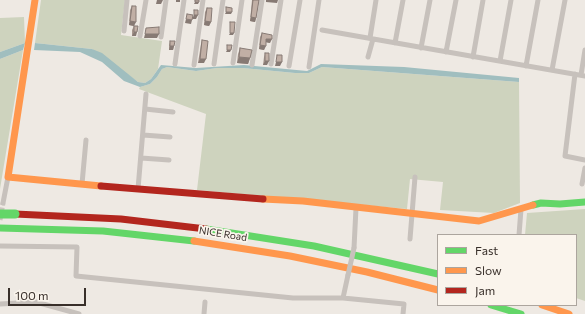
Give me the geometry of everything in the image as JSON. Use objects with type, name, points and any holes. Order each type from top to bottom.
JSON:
[{"type":"main road","points":[[35,0],[8,177],[223,197],[303,201],[412,215],[479,221],[541,203],[560,204],[585,202]]},
{"type":"main road","name":"NICE Road","points":[[0,214],[121,219],[218,231],[314,246],[437,274]]},
{"type":"main road","name":"NICE Road","points":[[0,228],[103,231],[194,241],[290,256],[367,272],[437,290]]},
{"type":"main road","points":[[494,306],[521,314]]},
{"type":"main road","points":[[545,306],[569,314]]},
{"type":"street","points":[[124,31],[127,0]]},
{"type":"street","points":[[140,36],[146,0]]},
{"type":"street","points":[[161,37],[166,0]]},
{"type":"street","points":[[175,64],[184,0]]},
{"type":"street","points":[[194,64],[203,0]]},
{"type":"street","points":[[214,64],[223,0]]},
{"type":"street","points":[[233,62],[242,0]]},
{"type":"street","points":[[252,65],[262,0]]},
{"type":"street","points":[[271,64],[281,0]]},
{"type":"street","points":[[289,66],[300,0]]},
{"type":"street","points":[[309,67],[319,0]]},
{"type":"street","points":[[368,57],[376,0]]},
{"type":"street","points":[[395,43],[403,0]]},
{"type":"street","points":[[421,48],[430,0]]},
{"type":"street","points":[[446,52],[456,0]]},
{"type":"street","points":[[473,57],[483,0]]},
{"type":"street","points":[[500,61],[511,0]]},
{"type":"street","points":[[526,66],[538,0]]},
{"type":"street","points":[[552,70],[564,0]]},
{"type":"street","points":[[322,30],[580,75]]},
{"type":"street","points":[[585,50],[565,156],[585,160]]},
{"type":"street","points":[[138,189],[146,94]]},
{"type":"street","points":[[145,110],[173,112]]},
{"type":"street","points":[[143,135],[170,137]]},
{"type":"street","points":[[82,184],[86,140]]},
{"type":"street","points":[[141,158],[168,160]]},
{"type":"street","points":[[582,184],[585,168]]},
{"type":"street","points":[[3,202],[8,177]]},
{"type":"street","points":[[410,239],[415,177]]},
{"type":"street","points":[[343,298],[354,248],[356,208]]},
{"type":"street","points":[[519,234],[521,209]]},
{"type":"street","points":[[0,246],[77,247],[76,276],[293,298],[343,298],[404,304],[403,314]]},
{"type":"street","points":[[0,304],[36,302],[79,314]]},
{"type":"street","points":[[204,314],[205,302]]},
{"type":"green space","points":[[41,0],[125,0],[121,35],[162,41],[158,69],[151,79],[145,83],[138,82],[92,49],[35,43]]},
{"type":"green space","points":[[24,17],[25,43],[0,52],[0,18]]},
{"type":"green space","points":[[23,50],[0,189],[0,59]]},
{"type":"green space","points":[[167,67],[196,71],[217,68],[243,68],[309,73],[322,67],[519,82],[520,203],[494,213],[440,210],[443,182],[410,179],[407,209],[197,190],[206,114],[139,89],[140,87],[150,84],[162,69]]},
{"type":"green space","points":[[585,209],[585,301],[577,298],[577,234],[525,234],[527,213]]},
{"type":"water","points":[[25,43],[23,50],[0,59],[0,52]]},
{"type":"water","points":[[35,43],[92,49],[102,53],[138,82],[145,83],[151,79],[161,65],[196,68],[244,65],[307,71],[321,64],[404,67],[519,78],[519,82],[322,67],[309,73],[295,73],[243,68],[217,68],[196,71],[167,67],[162,69],[150,84],[140,87],[124,81],[102,62],[80,52],[34,50]]},
{"type":"building","points":[[253,0],[259,0],[256,18],[251,17]]},
{"type":"building","points":[[132,6],[136,6],[136,22],[130,21]]},
{"type":"building","points":[[226,7],[232,8],[232,12],[226,12]]},
{"type":"building","points":[[207,8],[212,8],[211,22],[205,21]]},
{"type":"building","points":[[194,10],[198,10],[198,15],[194,15]]},
{"type":"building","points":[[187,14],[193,15],[192,20],[186,19]]},
{"type":"building","points":[[230,22],[235,22],[234,33],[230,33]]},
{"type":"building","points":[[134,26],[138,26],[137,32],[134,32]]},
{"type":"building","points":[[159,27],[159,34],[145,34],[146,28]]},
{"type":"building","points":[[262,33],[272,35],[272,39],[266,39],[266,46],[260,45]]},
{"type":"building","points":[[202,40],[208,41],[206,59],[200,59]]},
{"type":"building","points":[[170,41],[175,41],[174,46],[170,46]]},
{"type":"building","points":[[227,45],[232,45],[231,50],[227,50]]},
{"type":"building","points":[[240,48],[252,50],[250,58],[239,57]]},
{"type":"building","points":[[265,53],[269,53],[269,61],[265,61]]},
{"type":"building","points":[[277,55],[282,55],[282,62],[276,62]]},
{"type":"tunnel","points":[[0,220],[3,203]]},
{"type":"traffic: fast","points":[[533,205],[541,203],[560,204],[585,202]]},
{"type":"traffic: fast","points":[[0,214],[15,214]]},
{"type":"traffic: fast","points":[[0,228],[103,231],[194,241]]},
{"type":"traffic: fast","points":[[206,229],[314,246],[437,274]]},
{"type":"traffic: fast","points":[[494,306],[521,314]]},
{"type":"traffic: slow","points":[[35,0],[8,177],[101,186]]},
{"type":"traffic: slow","points":[[263,199],[303,201],[479,221],[533,205]]},
{"type":"traffic: slow","points":[[194,241],[290,256],[367,272],[437,290]]},
{"type":"traffic: slow","points":[[545,306],[569,314]]},
{"type":"traffic: jam","points":[[101,186],[263,199]]},
{"type":"traffic: jam","points":[[15,214],[121,219],[206,229]]}]
